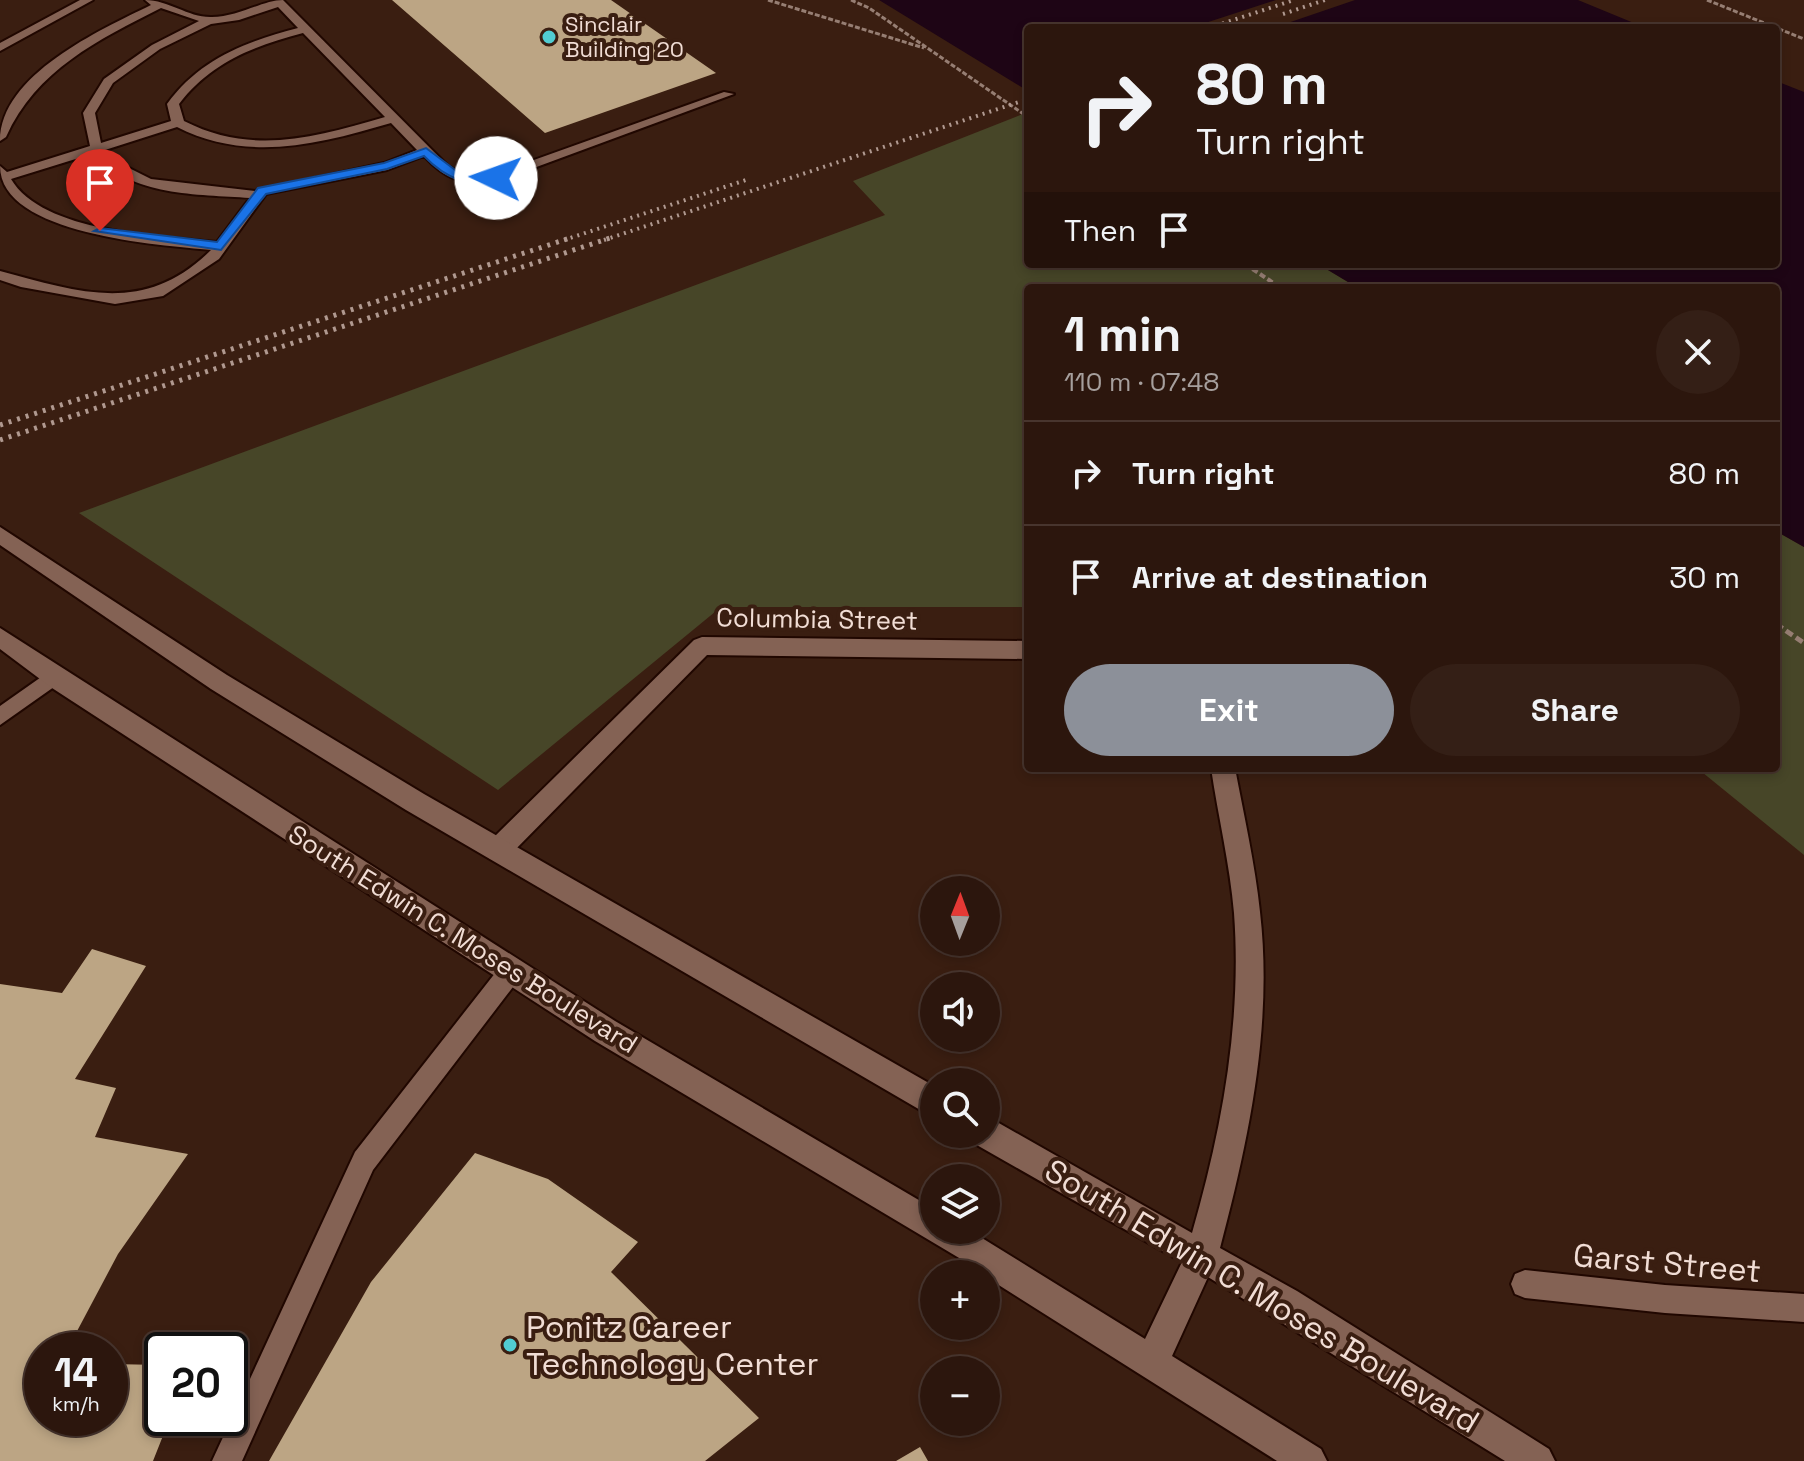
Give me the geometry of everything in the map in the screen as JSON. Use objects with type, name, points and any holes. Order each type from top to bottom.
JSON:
[{"type":"main road","points":[[0,535],[219,682],[498,850],[920,1095]]},
{"type":"main road","name":"South Edwin C. Moses Boulevard","points":[[0,637],[54,676],[511,971],[920,1219]]},
{"type":"main road","name":"Columbia Street","points":[[498,850],[702,646],[1024,650]]},
{"type":"main road","points":[[1152,1362],[1202,1255],[1230,1154],[1248,1028],[1247,913],[1224,772]]},
{"type":"main road","name":"South Edwin C. Moses Boulevard","points":[[1000,1141],[1202,1255],[1537,1461]]},
{"type":"main road","points":[[962,1244],[1309,1461]]},
{"type":"lane","points":[[0,48],[88,0]]},
{"type":"lane","points":[[146,0],[208,21]]},
{"type":"lane","points":[[426,151],[387,166],[256,195],[156,185],[116,169],[97,149],[89,113],[108,81],[156,47],[208,21],[239,17],[279,1],[393,119],[426,151],[443,169],[459,178],[496,178],[728,94]]},
{"type":"lane","points":[[0,137],[8,111],[41,75],[105,32],[161,4]]},
{"type":"lane","points":[[178,123],[173,104],[189,80],[219,58],[306,29]]},
{"type":"lane","points":[[221,247],[79,227],[28,205],[1,175],[178,123],[217,141],[261,147],[327,138],[393,119]]},
{"type":"lane","points":[[0,275],[21,283],[115,300],[158,293],[214,256],[256,195]]},
{"type":"lane","points":[[0,717],[54,676]]},
{"type":"lane","points":[[227,1461],[364,1161],[511,971]]},
{"type":"lane","name":"Garst Street","points":[[1525,1284],[1665,1299],[1804,1308]]},
{"type":"path","points":[[768,0],[932,51]]},
{"type":"path","points":[[851,0],[1024,114]]},
{"type":"path","points":[[1707,0],[1767,24]]},
{"type":"path","points":[[1780,29],[1804,39]]},
{"type":"path","points":[[1251,268],[1275,284]]},
{"type":"path","points":[[1780,627],[1804,643]]},
{"type":"shaded area","points":[[879,0],[1578,0],[1636,24],[1024,24],[1024,89]]},
{"type":"shaded area","points":[[1780,83],[1804,92],[1804,547],[1780,533],[1780,284],[1351,284],[1325,268],[1780,268]]},
{"type":"shaded area","points":[[1024,114],[1024,268],[1325,268],[1351,284],[1024,284],[1024,607],[721,607],[498,790],[79,513],[885,215],[853,181]]},
{"type":"shaded area","points":[[1780,533],[1804,547],[1804,855],[1702,772],[1780,772]]},
{"type":"pier","points":[[1276,0],[1355,0],[1285,24],[1202,24]]},
{"type":"building","name":"Sinclair Building 20","points":[[392,0],[611,0],[716,73],[545,133]]},
{"type":"building","points":[[92,949],[146,966],[75,1079],[116,1088],[95,1137],[188,1154],[118,1254],[77,1332],[24,1332],[24,1436],[128,1436],[128,1364],[144,1365],[144,1436],[163,1436],[153,1461],[0,1461],[0,984],[62,993]]},
{"type":"building","name":"Ponitz Career Technology Center","points":[[475,1153],[548,1179],[638,1242],[611,1272],[759,1418],[705,1461],[269,1461],[371,1282]]},
{"type":"building","points":[[920,1447],[928,1461],[896,1461]]},
{"type":"railway","points":[[1221,24],[1294,0]]},
{"type":"railway","points":[[1283,14],[1325,0]]},
{"type":"railway","points":[[604,240],[1024,100]]},
{"type":"railway","points":[[564,240],[749,179]]},
{"type":"railway","points":[[0,425],[570,238]]},
{"type":"railway","points":[[0,440],[610,238]]},
{"type":"place","name":"Sinclair Building 20","points":[[549,37]]},
{"type":"place","name":"Ponitz Career Technology Center","points":[[510,1345]]},
{"type":"route","points":[[100,231],[221,247],[256,195],[262,191],[387,166],[426,151],[443,169],[459,178],[496,178]]}]
